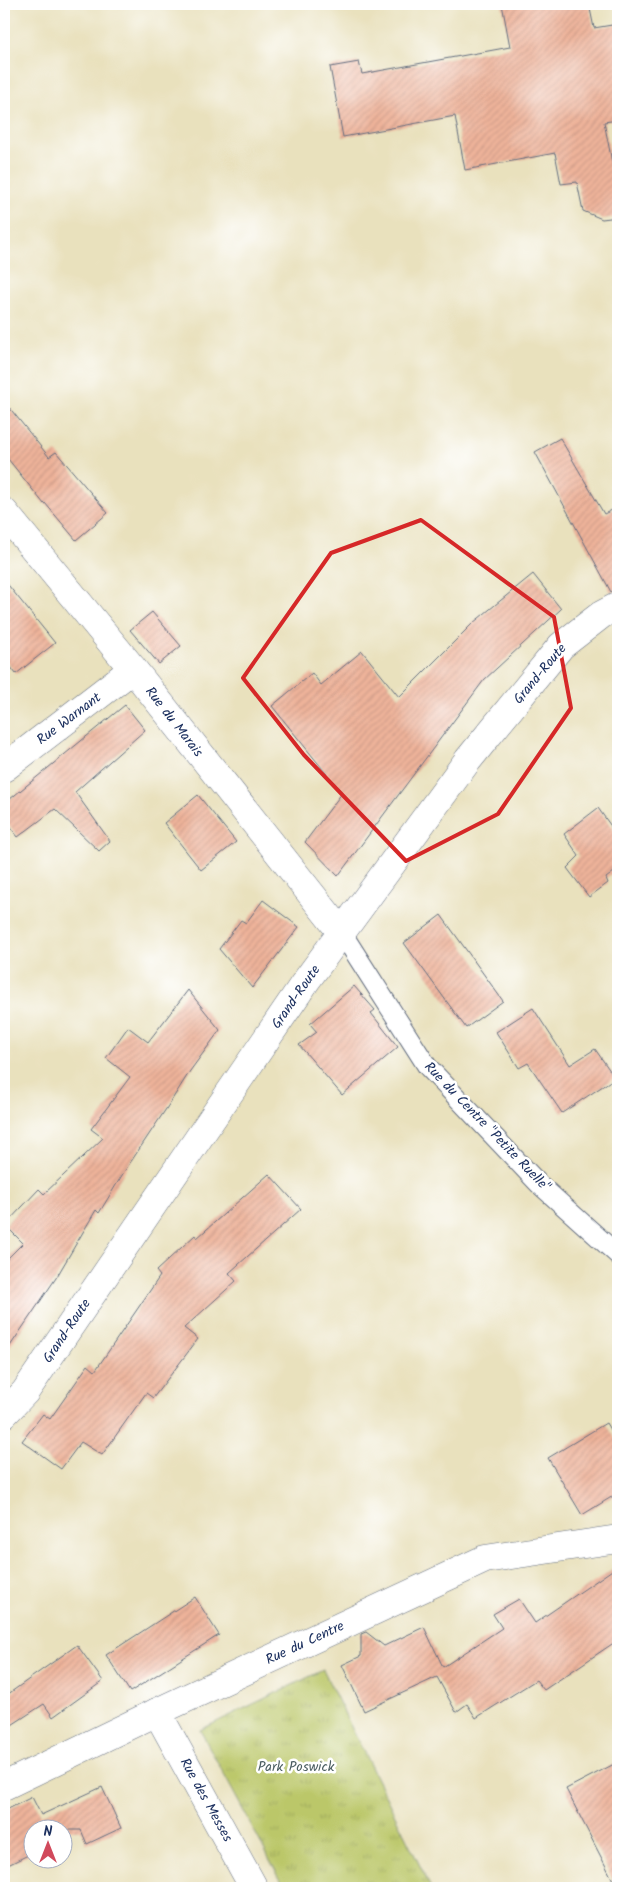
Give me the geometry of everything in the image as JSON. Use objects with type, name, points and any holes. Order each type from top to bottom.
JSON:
[{"type":"street","name":"Rue du Marais","points":[[4,512],[133,669],[342,933]]},
{"type":"street","name":"Grand-Route","points":[[4,1414],[25,1392],[306,981],[468,760],[561,646],[601,615],[618,606]]},
{"type":"street","name":"Rue Warnant","points":[[4,768],[133,669]]},
{"type":"street","name":"Rue du Centre","points":[[4,1786],[157,1712],[485,1560],[618,1539]]},
{"type":"street","name":"Rue des Messes","points":[[157,1712],[254,1888]]},
{"type":"lane","name":"Rue du Centre \"Petite Ruelle\"","points":[[342,933],[427,1066],[539,1184],[618,1256]]},
{"type":"highlighted area","points":[[421,520],[554,617],[571,708],[498,814],[406,861],[304,755],[243,678],[331,553]]},
{"type":"green space","name":"Park Poswick","points":[[323,1670],[431,1888],[285,1888],[200,1730]]},
{"type":"building","points":[[502,4],[589,4],[594,28],[618,24],[618,120],[604,122],[615,177],[618,176],[618,217],[602,219],[583,211],[577,182],[561,184],[555,153],[465,170],[455,116],[343,137],[330,67],[359,62],[362,74],[510,47]]},
{"type":"building","points":[[4,401],[49,457],[56,452],[108,513],[76,540],[4,454]]},
{"type":"building","points":[[560,438],[604,514],[618,507],[618,590],[611,592],[535,452]]},
{"type":"building","points":[[533,574],[561,609],[484,680],[338,876],[305,842],[342,793],[272,706],[312,673],[321,685],[362,651],[399,697],[473,623]]},
{"type":"building","points":[[4,580],[55,643],[16,674],[4,658]]},
{"type":"building","points":[[152,612],[181,646],[159,664],[130,630]]},
{"type":"building","points":[[125,705],[145,730],[75,792],[110,841],[99,851],[55,809],[18,837],[4,819],[4,804]]},
{"type":"building","points":[[198,795],[236,842],[201,870],[164,823]]},
{"type":"building","points":[[598,808],[618,836],[618,869],[606,878],[608,883],[589,897],[567,868],[579,856],[564,834]]},
{"type":"building","points":[[263,900],[299,927],[252,988],[219,949],[241,920],[246,923]]},
{"type":"building","points":[[441,915],[503,1001],[466,1028],[404,943]]},
{"type":"building","points":[[354,986],[375,1010],[371,1013],[398,1047],[342,1095],[299,1045],[317,1032],[310,1024]]},
{"type":"building","points":[[188,990],[220,1030],[190,1071],[99,1213],[96,1210],[56,1278],[4,1355],[4,1262],[23,1243],[5,1225],[39,1189],[44,1194],[103,1138],[91,1129],[130,1077],[106,1058],[128,1027],[148,1042]]},
{"type":"building","points":[[533,1008],[570,1065],[595,1049],[615,1078],[562,1113],[528,1063],[519,1068],[496,1032]]},
{"type":"building","points":[[269,1174],[301,1209],[229,1273],[236,1281],[184,1328],[198,1339],[153,1398],[146,1393],[102,1455],[81,1442],[61,1469],[22,1441],[43,1414],[50,1419],[88,1365],[95,1371],[160,1276],[156,1271],[195,1235],[197,1238]]},
{"type":"building","points":[[606,1423],[618,1443],[618,1493],[582,1515],[548,1458]]},
{"type":"building","points":[[618,1566],[618,1640],[544,1690],[536,1680],[476,1718],[467,1704],[456,1712],[437,1677],[364,1711],[342,1665],[361,1656],[361,1634],[366,1632],[384,1646],[424,1627],[443,1667],[502,1628],[493,1614],[519,1599],[535,1623]]},
{"type":"building","points":[[195,1597],[219,1635],[130,1692],[106,1655]]},
{"type":"building","points":[[77,1645],[103,1681],[53,1717],[44,1704],[4,1730],[4,1697]]},
{"type":"building","points":[[618,1762],[618,1888],[617,1888],[566,1789]]},
{"type":"building","points":[[102,1787],[121,1828],[87,1844],[81,1830],[72,1830],[72,1820],[22,1820],[22,1858],[4,1867],[4,1811],[32,1797],[41,1815]]}]
